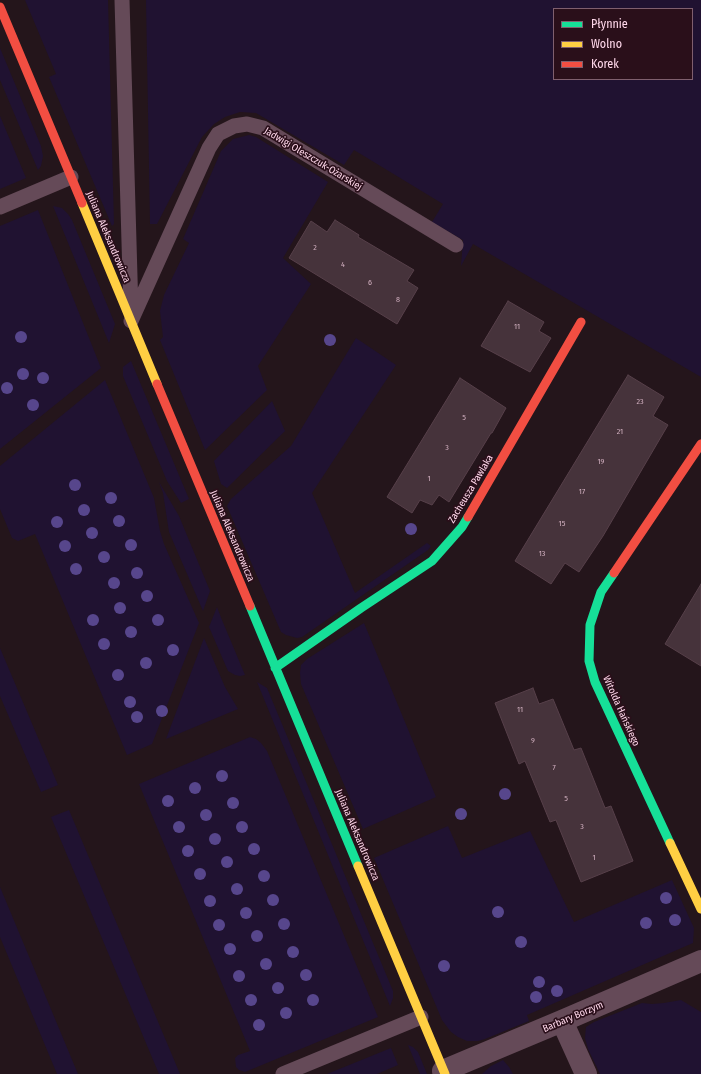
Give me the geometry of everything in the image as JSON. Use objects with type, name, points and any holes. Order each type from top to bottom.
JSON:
[{"type":"street","name":"Juliana Aleksandrowicza","points":[[0,7],[444,1072]]},
{"type":"street","name":"Zacheusza Pawlaka","points":[[275,668],[432,561],[462,527],[581,322]]},
{"type":"street","name":"Witolda Hańskiego","points":[[701,444],[601,592],[590,625],[589,661],[595,682],[701,909]]},
{"type":"street","name":"Barbary Borzym","points":[[444,1072],[701,961]]},
{"type":"street","points":[[562,1022],[586,1074]]},
{"type":"lane","points":[[122,0],[131,321]]},
{"type":"lane","name":"Jadwigi Oleszczuk-Ożarskiej","points":[[131,321],[209,148],[218,134],[234,126],[247,124],[262,128],[456,245]]},
{"type":"lane","points":[[0,207],[71,177]]},
{"type":"lane","points":[[283,1074],[421,1017]]},
{"type":"shaded area","points":[[25,0],[108,0],[114,224],[112,226],[49,77],[56,74]]},
{"type":"shaded area","points":[[146,0],[701,0],[701,377],[473,244],[461,266],[463,240],[432,222],[443,204],[354,150],[344,165],[256,113],[240,112],[225,117],[214,124],[202,137],[157,224],[150,224]]},
{"type":"shaded area","points":[[0,48],[41,146],[43,156],[41,166],[38,170],[0,80]]},
{"type":"shaded area","points":[[0,116],[26,178],[0,189]]},
{"type":"shaded area","points":[[249,135],[256,137],[328,182],[283,258],[311,284],[258,366],[267,390],[205,450],[160,340],[163,337],[160,311],[164,295],[189,243],[183,239],[221,151],[233,139]]},
{"type":"shaded area","points":[[53,206],[62,208],[72,220],[115,324],[109,343]]},
{"type":"shaded area","points":[[38,210],[101,368],[0,449],[0,226]]},
{"type":"shaded area","points":[[356,338],[396,365],[312,493],[355,593],[427,543],[431,546],[428,550],[302,637],[297,638],[281,632],[227,506],[231,499],[291,446]]},
{"type":"shaded area","points":[[131,361],[189,499],[181,503],[167,481],[123,376],[123,367]]},
{"type":"shaded area","points":[[105,380],[154,498],[164,544],[199,623],[152,744],[127,755],[35,534],[18,541],[12,538],[0,509],[0,466]]},
{"type":"shaded area","points":[[272,401],[285,431],[227,488],[221,484],[214,461]]},
{"type":"shaded area","points":[[159,482],[179,516],[210,591],[203,611],[169,532],[163,493]]},
{"type":"shaded area","points":[[217,607],[245,675],[235,675],[228,671],[209,627]]},
{"type":"shaded area","points":[[364,623],[436,797],[363,829],[301,684],[300,673],[301,665],[307,659]]},
{"type":"shaded area","points":[[204,638],[225,687],[238,709],[166,739]]},
{"type":"shaded area","points":[[0,648],[58,785],[41,792],[0,696]]},
{"type":"shaded area","points":[[257,682],[267,688],[393,991],[393,998],[390,1006]]},
{"type":"shaded area","points":[[250,737],[261,743],[267,751],[378,1017],[245,1072],[236,1067],[235,1058],[238,1055],[250,1051],[139,784]]},
{"type":"shaded area","points":[[69,810],[180,1074],[159,1074],[51,817]]},
{"type":"shaded area","points":[[448,826],[462,858],[530,831],[574,922],[672,880],[694,928],[693,943],[527,1015],[529,1021],[485,1039],[478,1041],[467,1041],[458,1037],[451,1032],[442,1020],[374,858]]},
{"type":"shaded area","points":[[0,887],[78,1074],[57,1074],[0,937]]},
{"type":"shaded area","points":[[681,1000],[701,1012],[701,1074],[600,1074],[588,1049],[585,1038],[586,1027],[594,1022],[642,1003],[652,1004]]},
{"type":"shaded area","points":[[408,1045],[413,1047],[418,1052],[427,1074],[420,1074]]},
{"type":"shaded area","points":[[391,1048],[398,1065],[377,1074],[327,1074]]},
{"type":"shaded area","points":[[503,1060],[513,1074],[482,1074],[491,1066]]},
{"type":"building","points":[[335,220],[359,235],[358,237],[414,270],[407,281],[418,288],[397,324],[289,258],[311,221],[327,232]]},
{"type":"building","points":[[508,301],[544,322],[539,331],[551,338],[530,372],[481,346]]},
{"type":"building","points":[[628,375],[664,397],[653,416],[668,425],[603,536],[579,572],[565,563],[551,584],[515,561]]},
{"type":"building","points":[[460,378],[506,408],[449,502],[439,495],[432,505],[420,500],[412,513],[387,497]]},
{"type":"building","points":[[701,584],[701,666],[665,644]]},
{"type":"building","points":[[533,688],[539,704],[553,699],[574,750],[581,748],[605,808],[611,806],[633,861],[581,882],[556,820],[550,822],[525,761],[519,764],[495,703]]},
{"type":"traffic: fast","points":[[275,668],[432,561],[462,527],[468,517]]},
{"type":"traffic: fast","points":[[614,573],[601,592],[590,625],[589,661],[595,682],[670,843]]},
{"type":"traffic: fast","points":[[250,606],[358,866]]},
{"type":"traffic: slow","points":[[82,203],[157,384]]},
{"type":"traffic: slow","points":[[670,843],[701,909]]},
{"type":"traffic: slow","points":[[358,866],[445,1074]]},
{"type":"traffic: jam","points":[[0,7],[82,203]]},
{"type":"traffic: jam","points":[[468,517],[581,322]]},
{"type":"traffic: jam","points":[[157,384],[250,606]]},
{"type":"traffic: jam","points":[[614,573],[701,444]]}]
